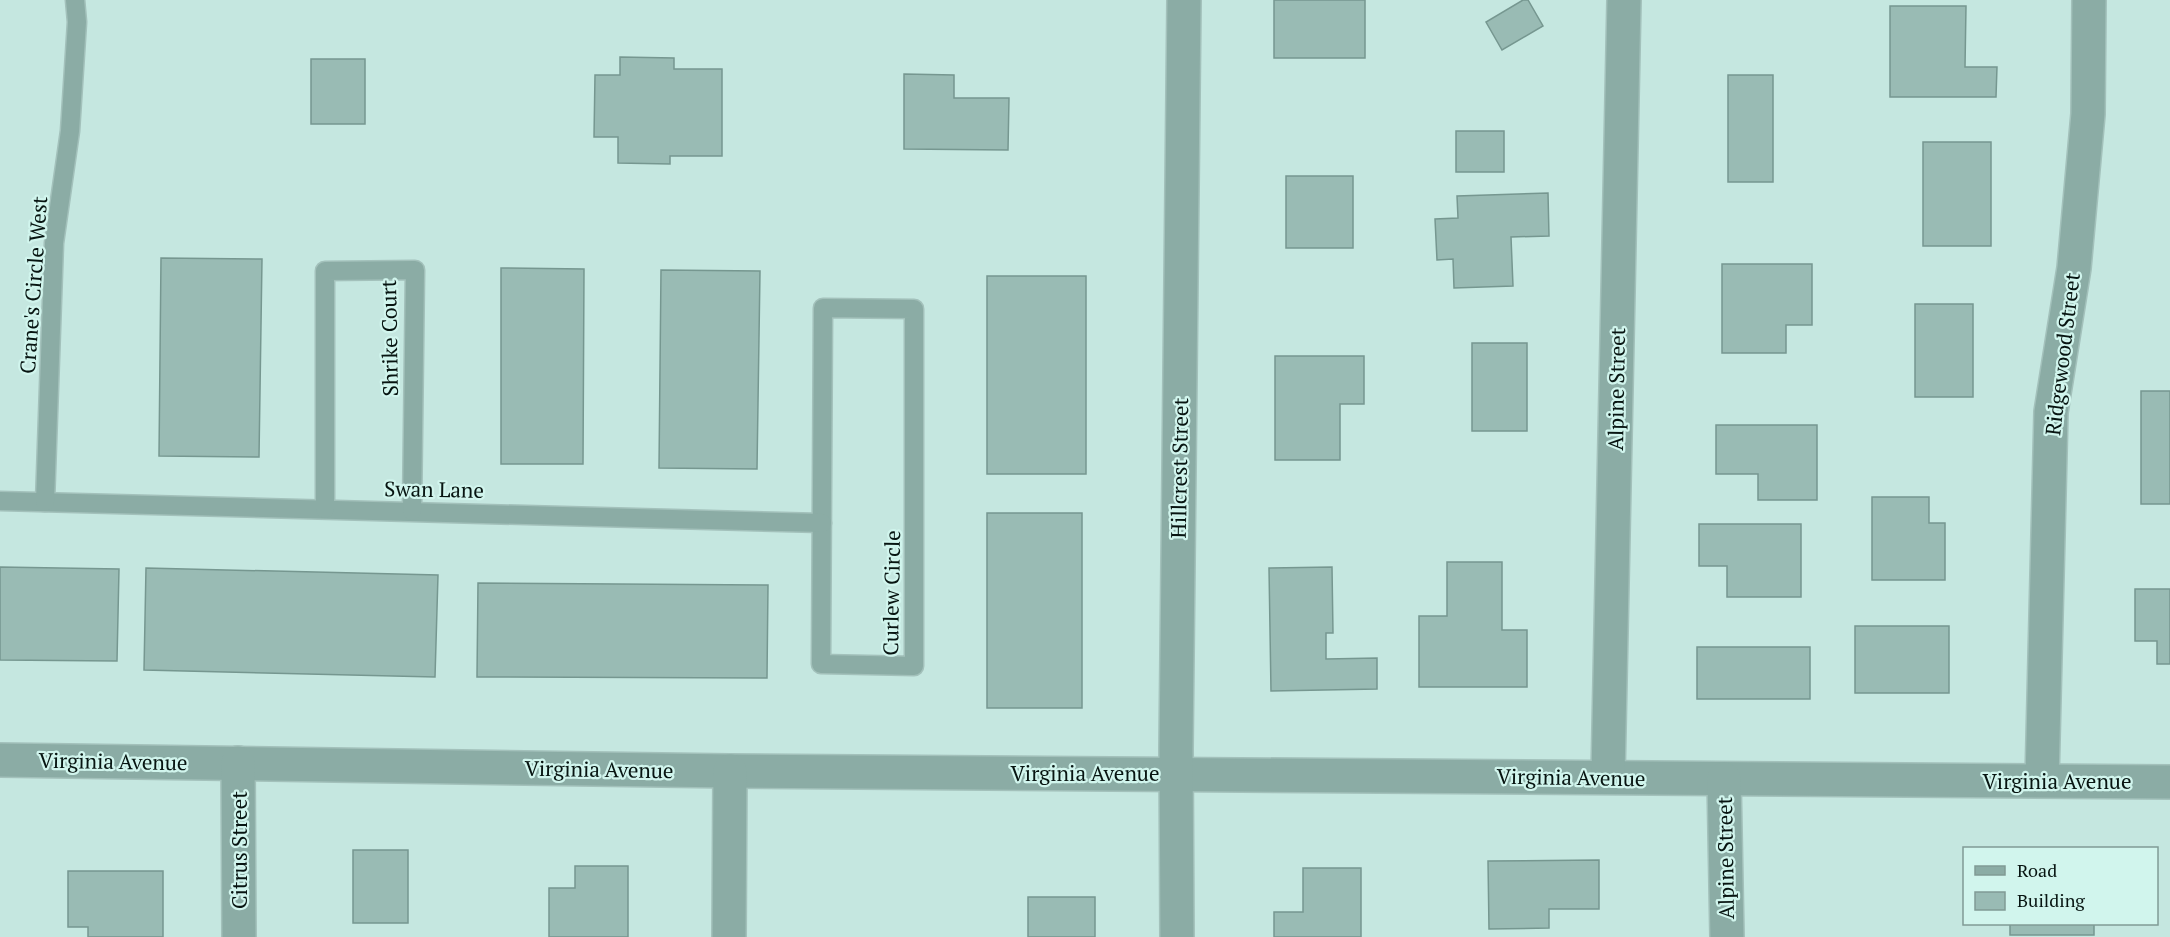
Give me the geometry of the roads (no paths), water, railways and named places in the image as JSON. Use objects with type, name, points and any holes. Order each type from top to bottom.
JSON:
[{"type":"street","name":"Hillcrest Street","points":[[1177,937],[1176,774],[1184,0]]},
{"type":"street","name":"Alpine Street","points":[[1608,777],[1624,0]]},
{"type":"street","name":"Ridgewood Street","points":[[2042,780],[2051,412],[2074,268],[2088,114],[2089,0]]},
{"type":"street","name":"Virginia Avenue","points":[[0,760],[730,771],[2170,782]]},
{"type":"street","name":"Citrus Street","points":[[238,763],[239,937]]},
{"type":"street","points":[[729,937],[730,771]]},
{"type":"street","name":"Alpine Street","points":[[1724,779],[1727,937]]},
{"type":"lane","name":"Crane's Circle West","points":[[45,502],[54,243],[70,131],[77,22],[75,0]]},
{"type":"lane","name":"Shrike Court","points":[[325,509],[325,271],[415,270],[412,511]]},
{"type":"lane","name":"Curlew Circle","points":[[823,308],[914,309],[914,666],[821,664],[822,523],[823,308]]},
{"type":"lane","name":"Swan Lane","points":[[0,501],[822,523]]}]
